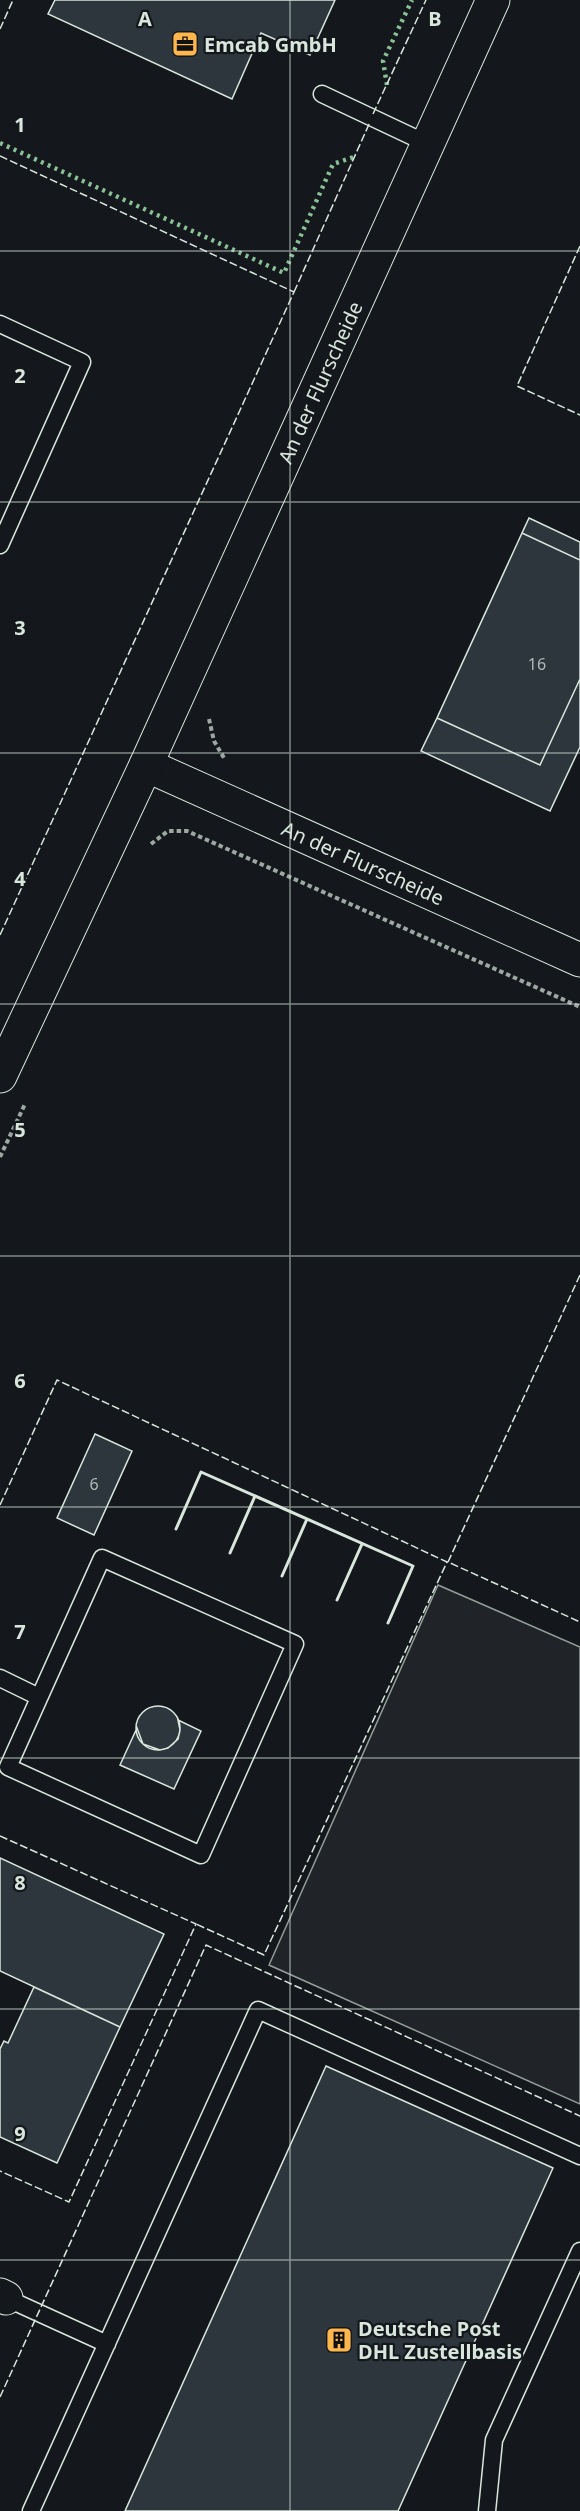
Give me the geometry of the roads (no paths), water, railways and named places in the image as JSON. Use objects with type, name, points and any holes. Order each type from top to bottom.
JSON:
[{"type":"street","name":"An der Flurscheide","points":[[0,1076],[146,765],[493,0]]},
{"type":"street","name":"An der Flurscheide","points":[[146,765],[580,960]]},
{"type":"lane","points":[[322,94],[428,144]]},
{"type":"lane","points":[[0,324],[82,362],[0,545]]},
{"type":"lane","points":[[102,1558],[295,1644],[201,1855],[8,1767],[39,1697],[102,1558]]},
{"type":"lane","points":[[0,1678],[39,1697]]},
{"type":"lane","points":[[31,2511],[258,2010],[580,2156]]},
{"type":"lane","points":[[487,2511],[494,2440],[580,2251]]},
{"type":"lane","points":[[3,2296],[107,2344]]},
{"type":"place","name":"Emcab GmbH","points":[[185,44]]},
{"type":"place","name":"Deutsche Post DHL Zustellbasis","points":[[339,2340]]}]
